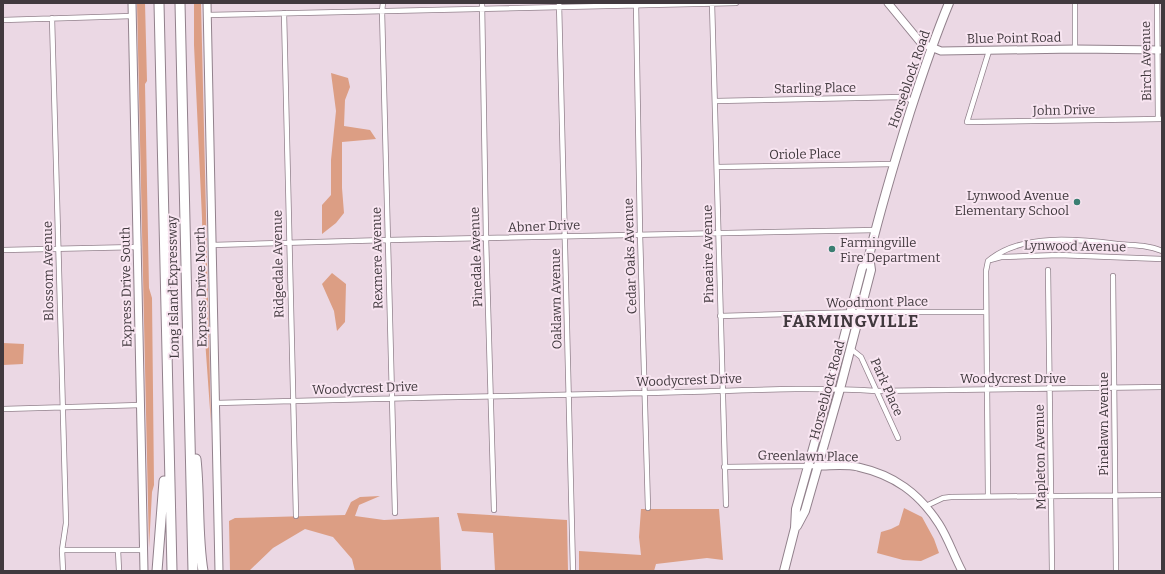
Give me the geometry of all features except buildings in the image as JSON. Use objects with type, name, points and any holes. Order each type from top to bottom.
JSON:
[{"type":"highway","name":"Long Island Expressway","points":[[158,3],[172,571]]},
{"type":"highway","name":"Long Island Expressway","points":[[180,3],[193,571]]},
{"type":"highway","points":[[189,397],[198,478],[199,539],[203,571]]},
{"type":"highway","points":[[157,571],[168,416]]},
{"type":"main road","name":"Express Drive South","points":[[132,3],[144,571]]},
{"type":"main road","name":"Express Drive North","points":[[207,3],[219,571]]},
{"type":"main road","name":"Blue Point Road","points":[[888,3],[921,43],[941,51],[1075,49],[1159,50]]},
{"type":"main road","name":"Horseblock Road","points":[[784,571],[795,528],[796,509],[862,268],[869,256],[913,101],[931,48],[949,3]]},
{"type":"main road","name":"Horseblock Road","points":[[795,528],[805,510],[861,312],[871,270],[869,256]]},
{"type":"main road","name":"Greenlawn Place","points":[[818,466],[857,467],[882,474],[910,489],[920,498],[939,524],[962,571]]},
{"type":"street","name":"Rexmere Avenue","points":[[383,3],[391,398],[395,513]]},
{"type":"street","name":"Pinedale Avenue","points":[[482,3],[486,238],[494,510]]},
{"type":"street","name":"Pineaire Avenue","points":[[712,3],[716,101],[720,316],[726,505]]},
{"type":"street","points":[[207,15],[482,9],[560,5],[736,3]]},
{"type":"street","points":[[1075,3],[1075,49]]},
{"type":"street","name":"Birch Avenue","points":[[1157,3],[1160,119]]},
{"type":"street","name":"Cedar Oaks Avenue","points":[[636,4],[640,234],[646,393],[648,508]]},
{"type":"street","name":"Oaklawn Avenue","points":[[560,5],[574,571]]},
{"type":"street","name":"Ridgedale Avenue","points":[[284,13],[288,243],[296,516]]},
{"type":"street","points":[[3,20],[132,16]]},
{"type":"street","name":"Blossom Avenue","points":[[52,18],[66,523],[62,550],[63,571]]},
{"type":"street","name":"John Drive","points":[[989,51],[967,122],[1160,119]]},
{"type":"street","name":"Starling Place","points":[[716,101],[902,97],[913,101]]},
{"type":"street","name":"Oriole Place","points":[[717,167],[894,164]]},
{"type":"street","name":"Abner Drive","points":[[212,245],[640,234],[876,230]]},
{"type":"street","name":"Lynwood Avenue","points":[[988,261],[1002,251],[1021,244],[1059,240],[1089,241],[1152,247],[1162,251]]},
{"type":"street","points":[[3,250],[138,248]]},
{"type":"street","name":"Lynwood Avenue","points":[[988,261],[1001,257],[1059,255],[1162,259]]},
{"type":"street","points":[[988,261],[986,271],[988,496]]},
{"type":"street","name":"Mapleton Avenue","points":[[1048,270],[1052,571]]},
{"type":"street","name":"Pinelawn Avenue","points":[[1113,276],[1116,571]]},
{"type":"street","name":"Woodmont Place","points":[[720,316],[850,312],[986,312]]},
{"type":"street","name":"Park Place","points":[[851,348],[861,357],[898,438]]},
{"type":"street","name":"Woodycrest Drive","points":[[216,403],[840,388],[876,391],[1162,387]]},
{"type":"street","points":[[3,409],[141,405]]},
{"type":"street","name":"Greenlawn Place","points":[[724,467],[818,466]]},
{"type":"street","points":[[926,506],[943,498],[988,496],[1162,495]]},
{"type":"street","points":[[62,550],[144,550]]},
{"type":"street","points":[[118,550],[119,571]]},
{"type":"shaded area","points":[[137,3],[145,3],[149,288],[152,298],[154,485],[152,492],[149,548]]},
{"type":"shaded area","points":[[194,3],[201,3],[211,424],[204,325],[202,218],[194,45]]},
{"type":"shaded area","points":[[331,73],[348,78],[350,87],[345,100],[344,126],[370,130],[376,139],[342,142],[342,188],[344,213],[336,223],[322,234],[322,205],[331,195],[331,160],[336,111]]},
{"type":"shaded area","points":[[332,273],[346,284],[345,322],[337,331],[334,311],[322,284]]},
{"type":"shaded area","points":[[3,343],[24,344],[23,364],[3,365]]},
{"type":"shaded area","points":[[380,496],[359,505],[355,516],[384,520],[439,517],[441,571],[355,571],[352,559],[333,537],[305,529],[273,548],[249,571],[230,571],[229,521],[235,518],[345,515],[351,502],[360,497]]},
{"type":"shaded area","points":[[904,508],[922,517],[934,539],[939,553],[921,561],[903,560],[877,553],[881,532],[899,525]]},
{"type":"shaded area","points":[[641,509],[719,509],[723,560],[707,558],[656,564],[654,571],[579,571],[579,551],[641,555],[639,537]]},
{"type":"shaded area","points":[[457,513],[567,520],[568,571],[495,571],[493,533],[462,531]]},
{"type":"place","name":"Lynwood Avenue Elementary School","points":[[1077,202]]},
{"type":"place","name":"Farmingville Fire Department","points":[[832,249]]},
{"type":"district","name":"FARMINGVILLE","points":[[851,321]]}]
